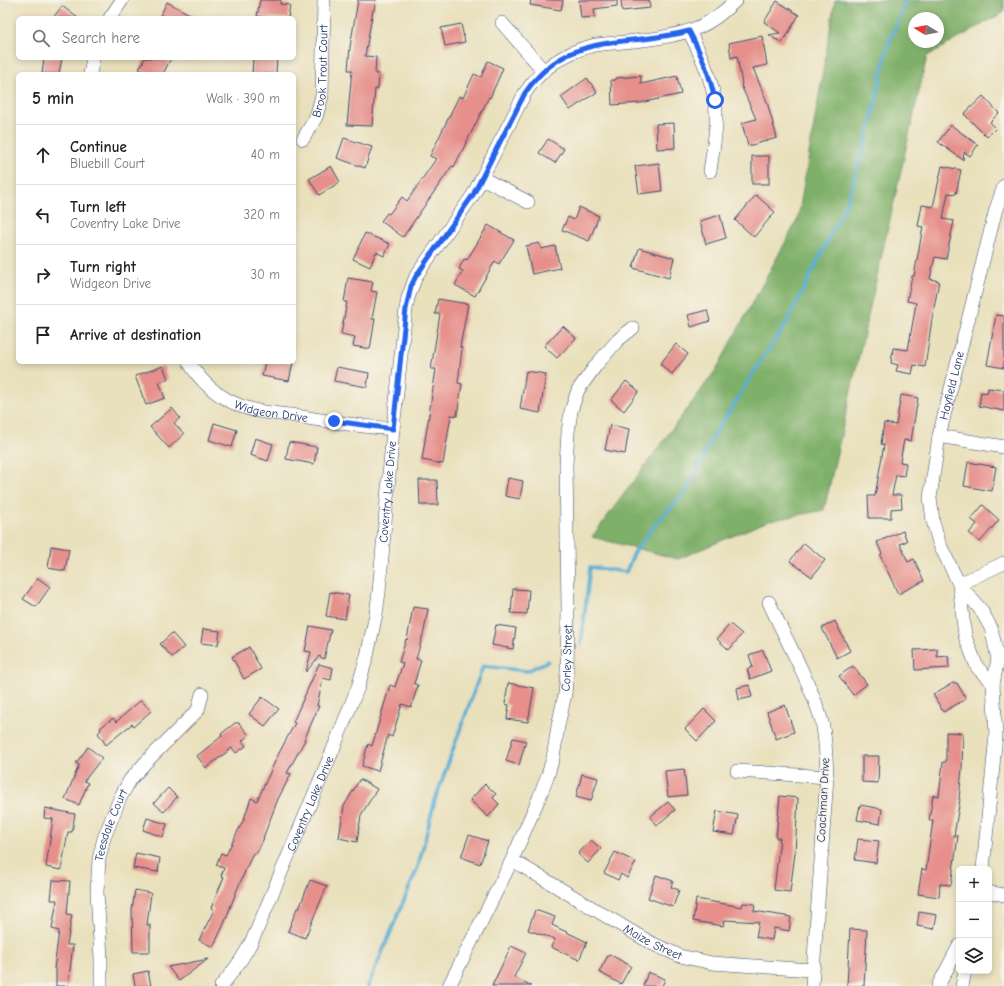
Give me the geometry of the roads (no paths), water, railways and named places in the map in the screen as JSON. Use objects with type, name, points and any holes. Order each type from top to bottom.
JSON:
[{"type":"street","points":[[111,16],[122,0]]},
{"type":"street","name":"Brook Trout Court","points":[[303,139],[316,116],[322,96],[324,0]]},
{"type":"street","name":"Coventry Lake Drive","points":[[221,986],[247,951],[256,932],[332,752],[358,687],[367,656],[376,614],[406,309],[411,286],[416,276],[473,195],[525,93],[531,83],[544,70],[562,57],[595,45],[673,35],[689,31],[711,21],[736,0]]},
{"type":"street","points":[[502,23],[544,70]]},
{"type":"street","points":[[689,31],[706,66],[715,100],[716,124],[710,171]]},
{"type":"street","points":[[90,72],[93,60]]},
{"type":"street","points":[[482,178],[528,202]]},
{"type":"street","name":"Hayfield Lane","points":[[983,866],[1000,736],[993,684],[998,659],[991,628],[981,610],[960,584],[938,543],[930,498],[939,436],[996,209],[1004,186]]},
{"type":"street","name":"Corley Street","points":[[449,986],[512,860],[548,778],[565,694],[567,673],[568,608],[566,464],[571,411],[578,390],[596,364],[618,340],[632,328]]},
{"type":"street","name":"Widgeon Drive","points":[[190,364],[195,372],[210,388],[228,400],[247,408],[393,429]]},
{"type":"street","points":[[939,436],[1004,447]]},
{"type":"street","points":[[960,584],[1004,563]]},
{"type":"street","name":"Hayfield Lane","points":[[960,584],[965,636],[977,667],[993,684]]},
{"type":"street","name":"Coachman Drive","points":[[768,602],[810,692],[822,722],[826,743],[827,777],[812,986]]},
{"type":"street","name":"Teesdale Court","points":[[101,986],[98,884],[99,859],[104,838],[120,798],[130,780],[145,763],[195,714],[198,710],[202,694]]},
{"type":"street","points":[[737,771],[827,777]]},
{"type":"street","name":"Maize Street","points":[[512,860],[651,943],[680,956],[712,963],[812,970]]},
{"type":"street","points":[[992,893],[1004,895]]},
{"type":"street","points":[[938,986],[956,952]]},
{"type":"street","points":[[962,986],[964,974]]},
{"type":"waterway","points":[[581,644],[590,567],[626,572],[635,551],[658,521],[686,492],[715,433],[786,324],[850,193],[870,127],[889,42],[901,15],[905,0]]},
{"type":"waterway","points":[[368,986],[418,867],[435,800],[483,666],[527,671],[548,661]]}]
